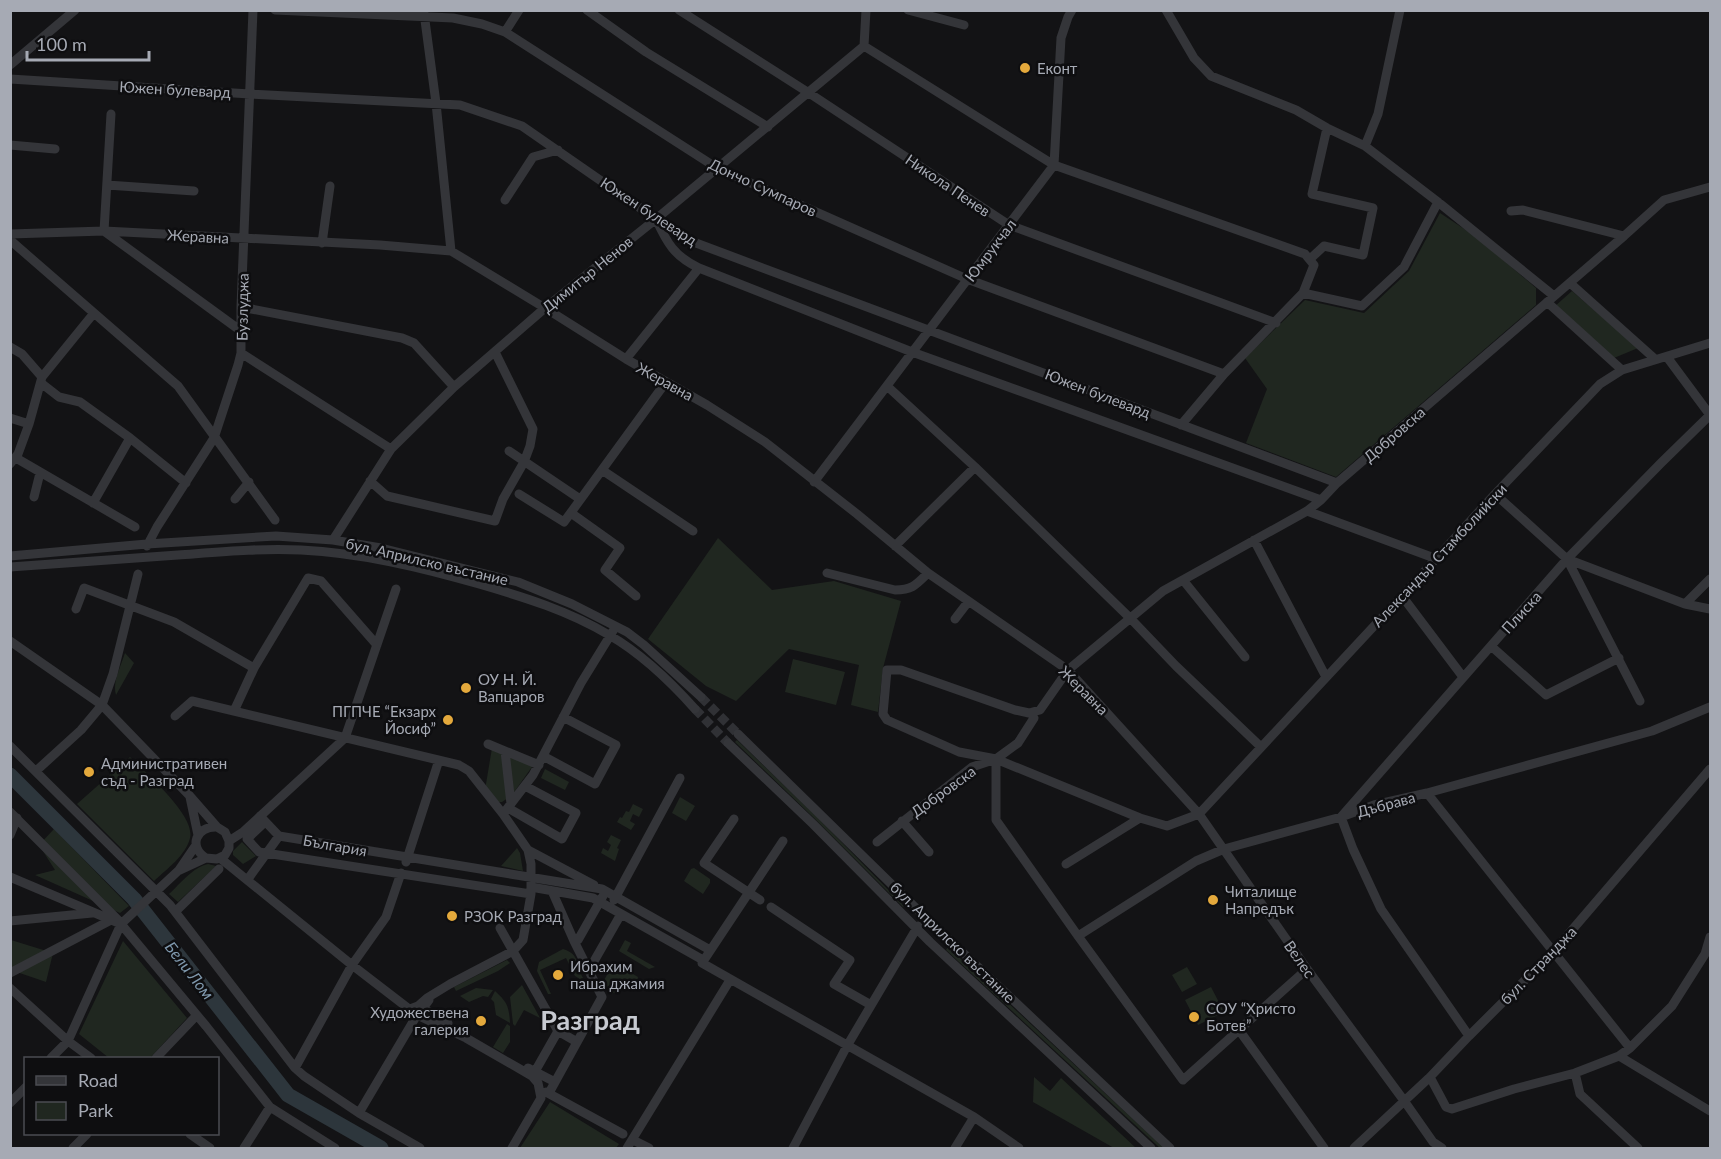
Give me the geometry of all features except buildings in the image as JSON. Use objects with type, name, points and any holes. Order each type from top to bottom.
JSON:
[{"type":"street","points":[[10,65],[75,10]]},
{"type":"street","name":"Бузлуджа","points":[[147,544],[214,438],[241,353],[253,10]]},
{"type":"street","name":"Дончо Сумпаров","points":[[275,10],[424,14],[482,24],[505,32],[717,168],[968,279],[1224,374]]},
{"type":"street","points":[[505,32],[519,10]]},
{"type":"street","points":[[587,10],[646,52],[768,127]]},
{"type":"street","name":"Никола Пенев","points":[[679,10],[1008,225],[1276,323]]},
{"type":"street","points":[[867,10],[864,46],[1054,165],[1305,254],[1310,259],[1314,265],[1303,293],[1224,374],[1181,425]]},
{"type":"street","points":[[908,10],[964,25]]},
{"type":"street","points":[[1054,165],[1061,38],[1072,10]]},
{"type":"street","points":[[1166,10],[1194,58],[1211,76],[1296,110],[1365,146],[1438,202],[1550,299],[1622,370]]},
{"type":"street","points":[[1365,146],[1378,114],[1400,10]]},
{"type":"street","points":[[424,14],[436,103],[451,251]]},
{"type":"street","name":"Димитър Ненов","points":[[333,540],[391,449],[454,387],[545,308],[864,46]]},
{"type":"street","name":"Южен булевард","points":[[10,79],[460,105],[522,126],[656,219],[696,243],[928,332],[1337,483]]},
{"type":"street","points":[[111,114],[104,231],[241,331]]},
{"type":"street","points":[[1310,259],[1323,246],[1363,255],[1373,208],[1312,194],[1327,128]]},
{"type":"street","points":[[10,145],[55,149]]},
{"type":"street","points":[[505,200],[533,157],[558,150]]},
{"type":"street","name":"Юмрукчал","points":[[915,349],[1054,165]]},
{"type":"street","points":[[107,185],[194,191]]},
{"type":"street","points":[[322,243],[330,186]]},
{"type":"street","name":"Добровска","points":[[877,842],[972,767],[996,759],[1018,743],[1068,670],[1163,591],[1307,511],[1664,200],[1710,187]]},
{"type":"street","points":[[1303,293],[1362,306],[1404,267],[1438,202]]},
{"type":"street","points":[[1511,211],[1523,210],[1624,236]]},
{"type":"street","points":[[656,219],[671,248],[686,262],[699,268],[1321,500]]},
{"type":"street","name":"Жеравна","points":[[10,234],[104,231],[380,245],[451,251],[765,442],[928,573],[1068,670],[1199,814]]},
{"type":"street","points":[[10,240],[178,386],[275,520]]},
{"type":"street","points":[[10,252],[21,251]]},
{"type":"street","points":[[626,359],[699,268]]},
{"type":"street","points":[[1570,283],[1654,359]]},
{"type":"street","points":[[241,307],[402,338],[414,343],[454,387]]},
{"type":"street","points":[[93,313],[42,380],[29,424],[13,461],[40,473],[135,527]]},
{"type":"street","name":"Александър Стамболийски","points":[[1199,814],[1600,384],[1622,370],[1710,343]]},
{"type":"street","points":[[10,347],[22,354],[59,397],[80,402],[186,483]]},
{"type":"street","points":[[814,482],[915,349]]},
{"type":"street","points":[[374,475],[387,496],[495,521],[503,499],[524,462],[533,429],[495,352]]},
{"type":"street","points":[[241,353],[391,449]]},
{"type":"street","points":[[1668,357],[1710,415]]},
{"type":"street","points":[[519,494],[564,522],[666,382]]},
{"type":"street","points":[[887,386],[975,467],[1261,747]]},
{"type":"street","name":"Плиска","points":[[1341,817],[1365,787],[1568,560],[1710,415]]},
{"type":"street","points":[[10,418],[29,424]]},
{"type":"street","points":[[93,503],[130,438]]},
{"type":"street","points":[[509,451],[580,499]]},
{"type":"street","points":[[895,546],[975,467]]},
{"type":"street","points":[[602,470],[693,531]]},
{"type":"street","points":[[34,498],[40,473]]},
{"type":"street","points":[[235,499],[249,482]]},
{"type":"street","points":[[1495,494],[1568,560],[1640,701]]},
{"type":"street","points":[[1307,511],[1437,559]]},
{"type":"street","points":[[571,513],[620,548],[605,570],[636,596]]},
{"type":"street","name":"бул. Априлско въстание","points":[[10,556],[276,536],[350,542],[414,555],[518,582],[572,604],[616,626],[644,645],[701,698]]},
{"type":"street","points":[[1254,540],[1326,677]]},
{"type":"street","points":[[144,558],[147,544]]},
{"type":"street","name":"бул. Априлско въстание","points":[[10,567],[280,549],[376,558],[518,595],[564,612],[610,636],[643,659],[695,709]]},
{"type":"street","points":[[1568,560],[1685,604],[1710,609]]},
{"type":"street","points":[[827,573],[895,590],[906,590],[917,585],[928,573]]},
{"type":"street","points":[[36,771],[81,730],[102,705],[113,674],[138,574]]},
{"type":"street","points":[[234,711],[254,668],[308,578],[321,581],[377,645]]},
{"type":"street","points":[[1685,604],[1710,579]]},
{"type":"street","points":[[1183,580],[1245,657]]},
{"type":"street","points":[[76,609],[84,588],[174,622],[254,668]]},
{"type":"street","points":[[230,841],[244,836],[345,738],[396,589]]},
{"type":"street","points":[[1402,596],[1463,677]]},
{"type":"street","points":[[955,619],[968,602]]},
{"type":"street","points":[[508,809],[541,760],[588,671],[616,626]]},
{"type":"street","points":[[10,641],[102,705],[217,827],[225,831],[230,841],[228,850],[220,858],[213,860],[201,855],[196,845]]},
{"type":"street","points":[[1491,646],[1546,695],[1619,658]]},
{"type":"street","points":[[1037,714],[1015,710],[902,670],[887,670],[883,714],[887,720],[958,753],[996,759],[1140,818],[1167,826],[1199,814]]},
{"type":"street","points":[[175,716],[192,701],[459,765],[469,771],[508,809],[562,839],[576,813],[525,786]]},
{"type":"street","name":"Дъбрава","points":[[1078,936],[1196,861],[1224,849],[1652,731],[1710,707]]},
{"type":"street","points":[[488,744],[541,760],[595,783],[616,745],[563,717]]},
{"type":"street","name":"бул. Априлско въстание","points":[[738,734],[924,916],[1170,1149]]},
{"type":"street","name":"бул. Априлско въстание","points":[[729,743],[813,824],[916,929],[1151,1149]]},
{"type":"street","points":[[10,746],[176,911],[295,1068],[359,1113],[420,1149]]},
{"type":"street","points":[[359,1113],[418,1006],[450,984],[515,955],[523,940],[531,891],[531,864],[528,850],[508,809],[505,751]]},
{"type":"street","points":[[996,759],[996,820],[1183,1080],[1307,969]]},
{"type":"street","points":[[295,1068],[352,965],[386,917],[399,874],[406,870],[405,859],[419,825],[439,760]]},
{"type":"street","name":"бул. Странджа","points":[[1354,1149],[1406,1101],[1554,951],[1710,769]]},
{"type":"street","points":[[610,907],[680,778]]},
{"type":"street","points":[[1365,787],[1374,806]]},
{"type":"street","points":[[1427,793],[1630,1048]]},
{"type":"street","points":[[53,1057],[68,1041],[121,924],[178,871],[196,845],[198,835],[189,795]]},
{"type":"street","name":"Велес","points":[[1199,814],[1307,969],[1406,1101],[1433,1142],[1442,1149]]},
{"type":"street","points":[[10,835],[14,815]]},
{"type":"street","points":[[14,815],[121,924],[270,1107],[335,1149]]},
{"type":"street","points":[[1341,817],[1381,909],[1468,1036]]},
{"type":"street","points":[[1066,864],[1140,818]]},
{"type":"street","points":[[248,879],[279,836],[262,819]]},
{"type":"street","points":[[734,819],[704,863],[760,900]]},
{"type":"street","points":[[902,821],[928,852]]},
{"type":"street","points":[[198,835],[207,828],[217,827]]},
{"type":"street","name":"България","points":[[244,836],[260,852],[399,874],[531,891],[552,891],[593,898],[703,960],[702,963],[730,980]]},
{"type":"street","name":"България","points":[[279,836],[405,859],[604,890],[710,950]]},
{"type":"street","points":[[703,960],[783,841]]},
{"type":"street","points":[[528,850],[604,890],[600,902],[578,940],[574,941]]},
{"type":"street","points":[[178,871],[206,858]]},
{"type":"street","points":[[220,858],[414,1012],[533,1074],[555,1082]]},
{"type":"street","points":[[399,874],[391,869],[390,863],[394,858],[405,859]]},
{"type":"street","points":[[176,911],[219,869]]},
{"type":"street","points":[[544,879],[566,870]]},
{"type":"street","points":[[10,877],[121,924]]},
{"type":"street","points":[[512,1149],[543,1091],[555,1082],[602,997],[552,891]]},
{"type":"street","points":[[771,907],[850,960],[834,984],[871,1005]]},
{"type":"street","points":[[10,921],[95,913]]},
{"type":"street","points":[[588,970],[621,914]]},
{"type":"street","points":[[793,1149],[847,1046],[924,916]]},
{"type":"street","points":[[10,973],[111,920]]},
{"type":"street","points":[[500,928],[558,1031],[578,1042]]},
{"type":"street","points":[[1430,1077],[1446,1107],[1452,1109],[1575,1073],[1618,1056],[1630,1048],[1672,1006],[1708,956],[1710,937]]},
{"type":"street","points":[[650,1149],[630,1144],[730,980],[974,1117],[1019,1149]]},
{"type":"street","points":[[10,988],[88,1057]]},
{"type":"street","points":[[436,996],[426,1002],[423,1008],[533,1074],[543,1091],[623,1134]]},
{"type":"street","points":[[158,1057],[197,1015]]},
{"type":"street","points":[[1239,1030],[1324,1149]]},
{"type":"street","points":[[533,1074],[558,1031]]},
{"type":"street","points":[[1618,1056],[1710,1111]]},
{"type":"street","points":[[1575,1073],[1580,1094],[1638,1149]]},
{"type":"street","points":[[10,1103],[24,1089]]},
{"type":"street","points":[[244,1149],[270,1107]]},
{"type":"street","points":[[955,1149],[974,1117]]},
{"type":"street","points":[[73,1149],[86,1135]]},
{"type":"street","points":[[191,1135],[210,1149]]},
{"type":"green space","points":[[1440,213],[1475,236],[1536,288],[1536,305],[1336,477],[1246,443],[1267,389],[1245,358],[1305,300],[1364,313],[1409,271]]},
{"type":"green space","points":[[1572,291],[1638,348],[1614,358],[1554,307]]},
{"type":"green space","points":[[718,538],[772,590],[834,581],[901,601],[883,668],[878,712],[851,705],[859,665],[789,649],[736,701],[706,686],[648,639]]},
{"type":"green space","points":[[125,653],[134,663],[116,695],[116,679]]},
{"type":"green space","points":[[793,659],[845,672],[836,705],[785,692]]},
{"type":"green space","points":[[737,740],[817,817],[903,907],[735,742]]},
{"type":"green space","points":[[492,748],[504,752],[508,798],[502,802],[495,802],[485,790]]},
{"type":"green space","points":[[508,753],[534,764],[512,795]]},
{"type":"green space","points":[[130,757],[178,807],[190,829],[190,838],[185,850],[154,881],[77,804]]},
{"type":"green space","points":[[545,769],[569,782],[565,790],[541,778]]},
{"type":"green space","points":[[680,797],[695,806],[686,821],[672,813]]},
{"type":"green space","points":[[633,804],[643,809],[639,817],[633,814],[630,821],[635,824],[631,830],[617,822],[626,811],[629,812]]},
{"type":"green space","points":[[54,829],[129,906],[120,913],[35,875],[55,870],[39,845]]},
{"type":"green space","points":[[611,835],[621,840],[615,861],[601,853],[603,848],[608,851],[611,845],[607,842]]},
{"type":"green space","points":[[242,842],[256,856],[243,864],[233,855],[233,851]]},
{"type":"green space","points":[[517,848],[523,871],[501,866]]},
{"type":"green space","points":[[208,864],[216,866],[178,902],[169,894],[192,872]]},
{"type":"green space","points":[[694,868],[710,879],[703,894],[684,881]]},
{"type":"green space","points":[[11,940],[53,953],[46,982],[11,970]]},
{"type":"green space","points":[[625,940],[631,943],[627,951],[655,967],[649,969],[619,951]]},
{"type":"green space","points":[[123,941],[187,1018],[151,1057],[108,1057],[79,1034]]},
{"type":"green space","points":[[948,947],[1164,1148],[1160,1148],[946,950]]},
{"type":"green space","points":[[563,949],[575,957],[583,978],[575,976],[566,958],[540,970],[551,994],[548,994],[537,971],[539,962]]},
{"type":"green space","points":[[507,960],[510,963],[498,971],[456,991],[454,987]]},
{"type":"green space","points":[[614,963],[638,977],[637,983],[611,994],[604,980]]},
{"type":"green space","points":[[1187,967],[1197,984],[1182,992],[1172,975]]},
{"type":"green space","points":[[522,985],[540,1018],[524,1010],[515,1026],[510,997]]},
{"type":"green space","points":[[1211,987],[1224,1012],[1198,1025],[1185,1000]]},
{"type":"green space","points":[[476,988],[493,990],[488,997],[483,996],[469,1002],[460,996]]},
{"type":"green space","points":[[495,991],[507,1005],[510,1023],[496,1015],[494,1002],[491,999]]},
{"type":"green space","points":[[507,1024],[510,1026],[510,1042],[503,1053],[493,1047]]},
{"type":"green space","points":[[1034,1077],[1050,1091],[1061,1078],[1136,1148],[1114,1148],[1033,1102]]},
{"type":"green space","points":[[550,1102],[619,1144],[616,1148],[520,1148]]},
{"type":"waterway","name":"Бели Лом","points":[[10,775],[134,899],[288,1095],[381,1148]]},
{"type":"tunnel","points":[[701,697],[738,734]]},
{"type":"tunnel","points":[[695,709],[728,743]]},
{"type":"place","name":"Еконт","points":[[1025,68]]},
{"type":"place","name":"ОУ Н. Й. Вапцаров","points":[[466,688]]},
{"type":"place","name":"ПГПЧЕ “Екзарх Йосиф”","points":[[448,720]]},
{"type":"place","name":"Административен съд - Разград","points":[[89,772]]},
{"type":"place","name":"Читалище Напредък","points":[[1213,900]]},
{"type":"place","name":"РЗОК Разград","points":[[452,916]]},
{"type":"place","name":"Ибрахим паша джамия","points":[[558,975]]},
{"type":"place","name":"СОУ “Христо Ботев”","points":[[1194,1017]]},
{"type":"place","name":"Художествена галерия","points":[[481,1021]]},
{"type":"district","name":"Разград","points":[[590,1019]]}]
